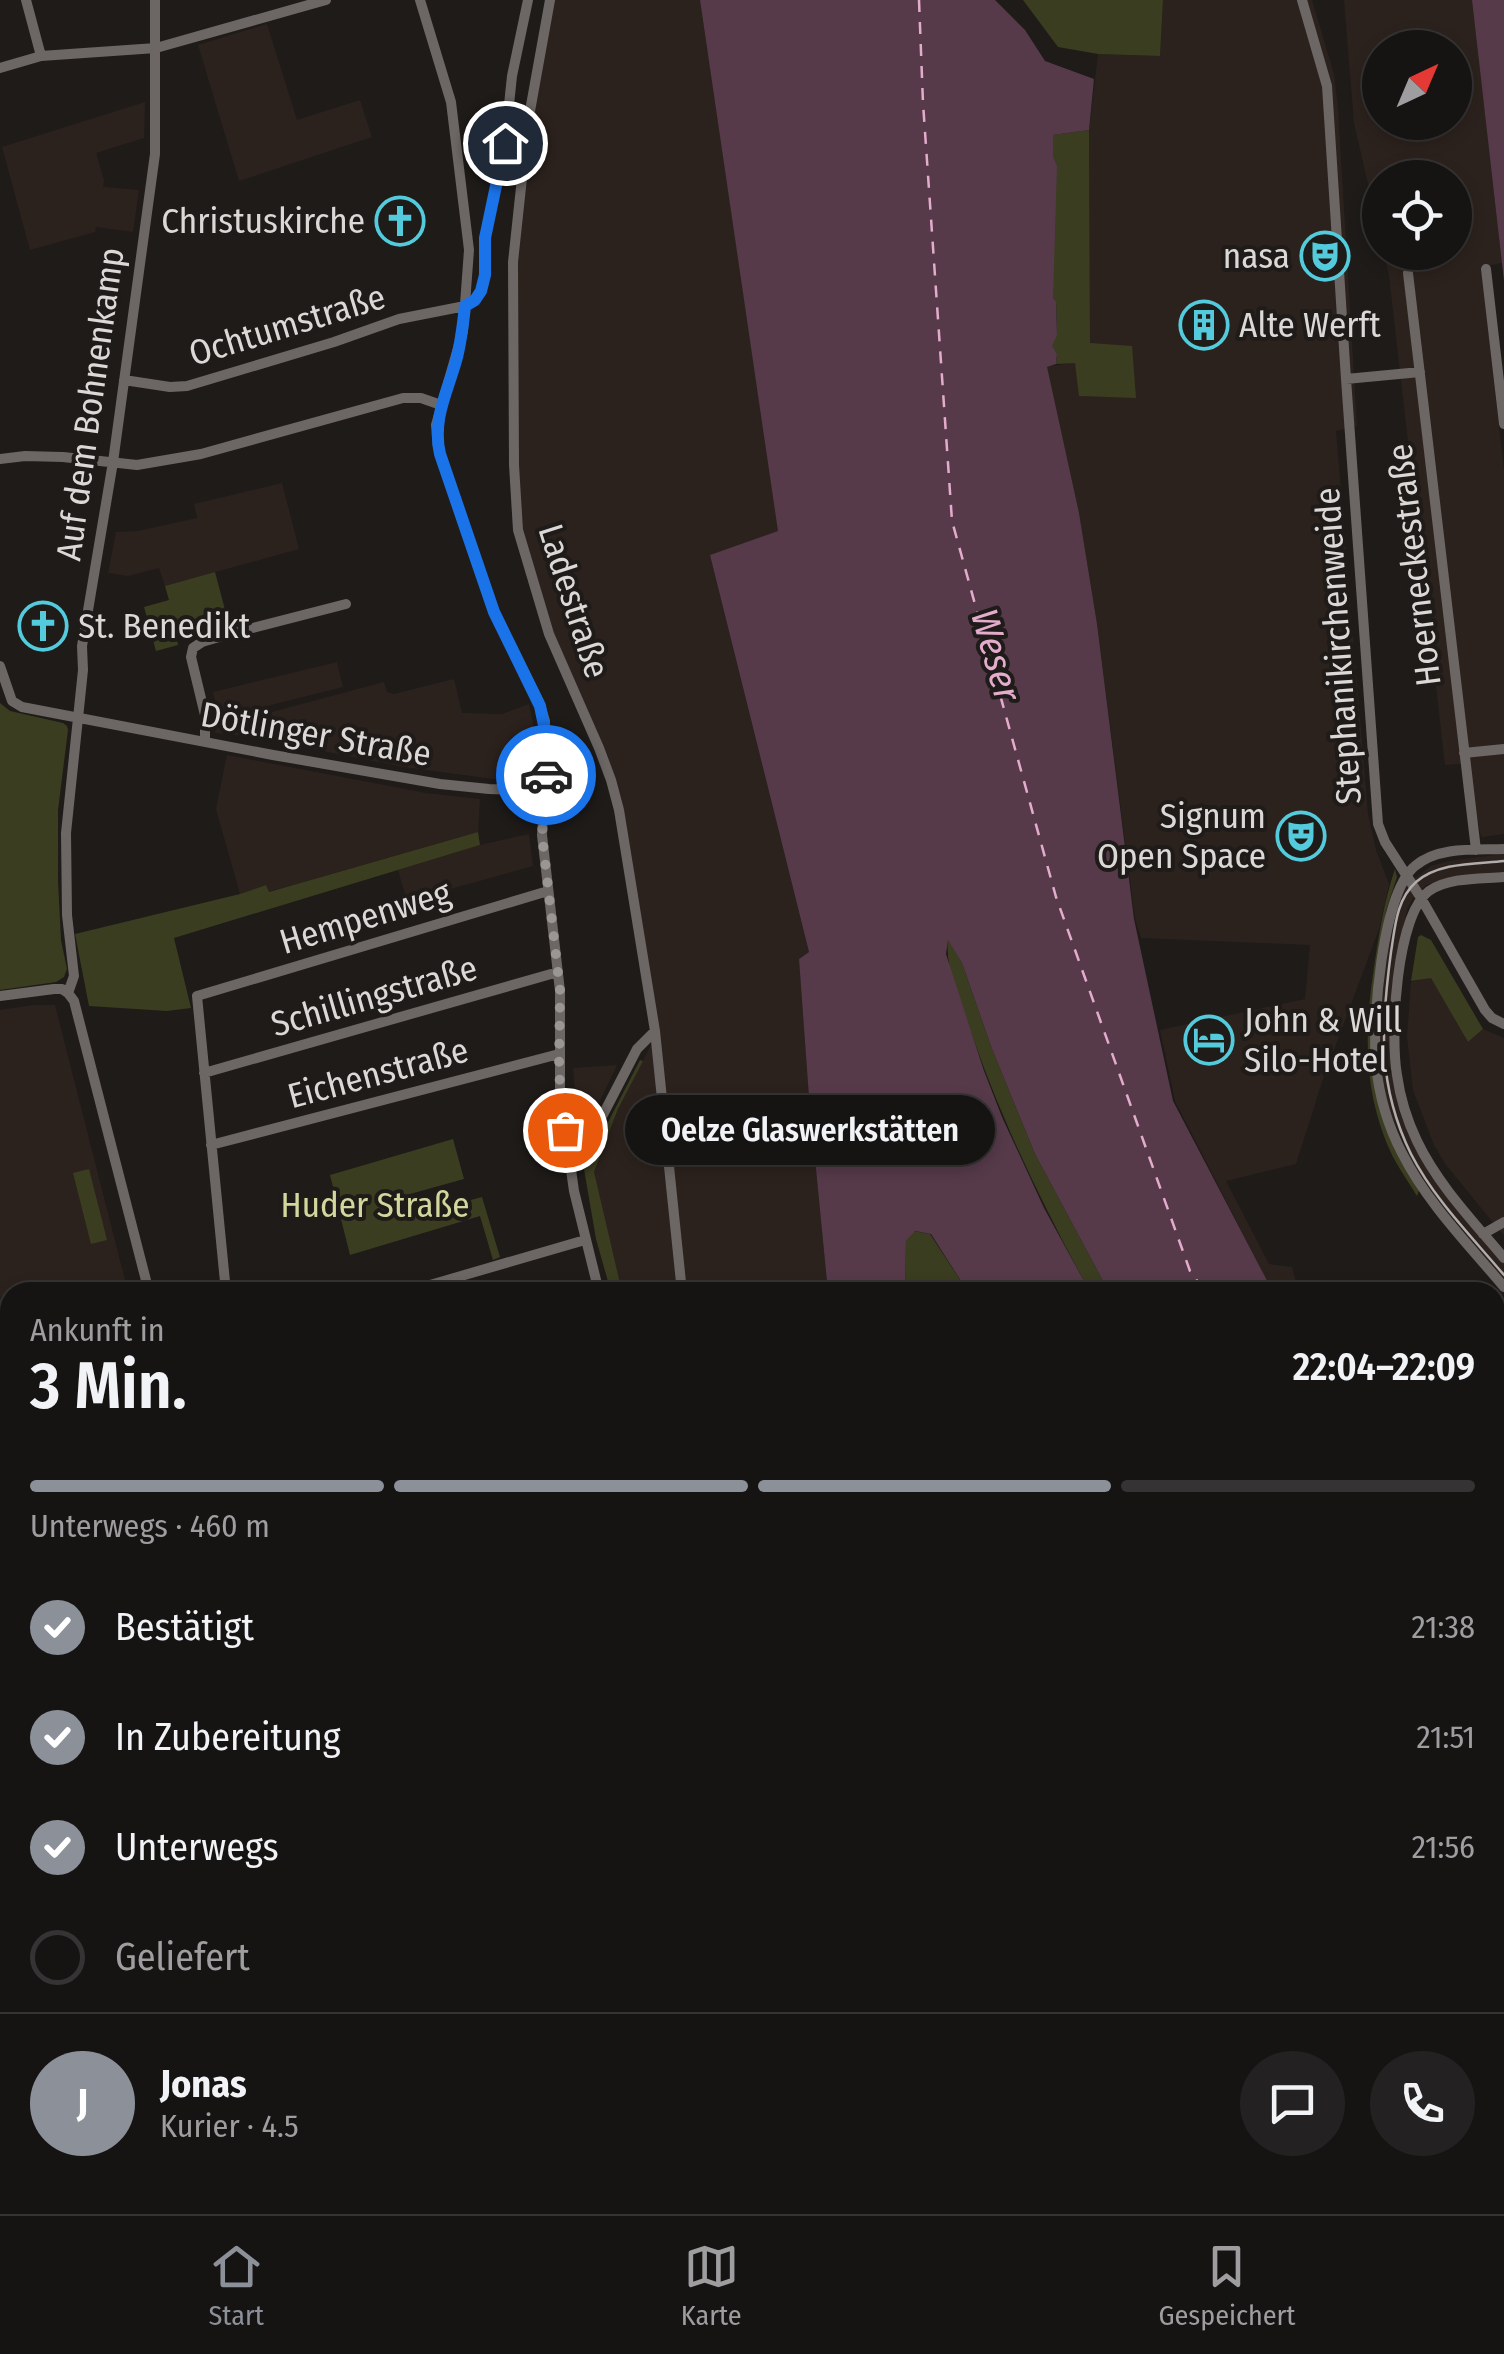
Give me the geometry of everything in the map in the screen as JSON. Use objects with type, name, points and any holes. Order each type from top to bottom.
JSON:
[{"type":"street","points":[[26,0],[42,56]]},
{"type":"street","name":"Auf dem Bohnenkamp","points":[[68,993],[74,976],[67,915],[66,834],[83,670],[82,646],[113,462],[155,154],[154,0]]},
{"type":"street","points":[[0,68],[42,56],[156,48],[326,0]]},
{"type":"street","points":[[420,0],[451,102],[469,250],[457,358],[436,425],[440,454],[494,612],[545,721],[542,835],[561,1012],[560,1092],[596,1282]]},
{"type":"street","points":[[465,306],[481,291],[485,275],[485,238],[528,0]]},
{"type":"street","name":"Ladestraße","points":[[550,0],[528,122],[513,262],[518,530],[548,634],[611,780],[619,810],[655,1031],[681,1282]]},
{"type":"street","name":"Stephanikirchenweide","points":[[1302,0],[1328,86],[1378,824],[1485,1010],[1504,1024]]},
{"type":"street","points":[[508,118],[528,122]]},
{"type":"street","points":[[1486,270],[1504,424]]},
{"type":"street","name":"Hoerneckestraße","points":[[1408,273],[1476,850]]},
{"type":"street","name":"Ochtumstraße","points":[[124,380],[187,386],[399,319],[465,306]]},
{"type":"street","points":[[1346,379],[1420,372]]},
{"type":"street","points":[[0,459],[24,456],[137,465],[201,454],[403,398],[421,398],[441,406]]},
{"type":"street","points":[[205,742],[204,708],[190,657],[193,648],[233,633],[346,604]]},
{"type":"street","name":"Dötlinger Straße","points":[[0,666],[12,701],[22,706],[440,784],[546,791]]},
{"type":"street","points":[[1464,753],[1504,749]]},
{"type":"street","points":[[1500,1282],[1410,1169],[1393,1134],[1376,1064],[1376,1014],[1388,916],[1406,874],[1430,857],[1504,848]]},
{"type":"street","points":[[1504,876],[1440,885],[1421,898],[1404,939],[1394,1034],[1397,1076],[1422,1152],[1504,1258]]},
{"type":"street","name":"Hempenweg","points":[[204,1073],[197,996],[548,891]]},
{"type":"street","name":"Schillingstraße","points":[[204,1073],[558,972]]},
{"type":"street","points":[[0,996],[54,989],[68,993],[74,1001],[146,1282]]},
{"type":"street","points":[[569,1152],[584,1144],[594,1132],[637,1050],[655,1031]]},
{"type":"street","name":"Eichenstraße","points":[[211,1146],[559,1054]]},
{"type":"street","points":[[204,1073],[225,1282]]},
{"type":"street","points":[[1483,1234],[1504,1222]]},
{"type":"street","points":[[440,1282],[585,1240]]},
{"type":"shaded area","points":[[545,0],[700,0],[779,532],[710,555],[809,952],[799,959],[827,1282],[620,1282],[594,1172],[618,1109],[653,1041],[609,781],[547,635],[516,530],[510,261]]},
{"type":"shaded area","points":[[1163,0],[1312,0],[1334,74],[1338,108],[1357,426],[1336,431],[1368,814],[1389,884],[1379,929],[1296,1164],[1226,1181],[1269,1264],[1292,1267],[1296,1282],[1267,1282],[1175,1101],[1160,1030],[1305,999],[1310,945],[1141,938],[1135,919],[1079,513],[1046,367],[1075,362],[1080,396],[1136,397],[1090,344],[1089,130],[1098,54],[1160,56]]},
{"type":"shaded area","points":[[1344,0],[1472,0],[1502,263],[1481,267],[1504,470],[1504,834],[1482,837],[1480,833],[1469,763],[1445,765],[1388,270],[1472,270],[1472,160],[1363,160],[1354,123]]},
{"type":"shaded area","points":[[267,24],[297,120],[360,100],[372,137],[239,181],[198,45]]},
{"type":"shaded area","points":[[145,102],[144,138],[96,153],[103,187],[139,190],[133,232],[96,227],[95,232],[30,250],[2,147]]},
{"type":"shaded area","points":[[282,483],[299,549],[165,586],[159,568],[128,576],[108,573],[116,532],[197,518],[194,504]]},
{"type":"shaded area","points":[[337,662],[343,687],[219,718],[213,692]]},
{"type":"shaded area","points":[[454,679],[462,713],[502,714],[529,704],[533,723],[530,784],[404,767],[215,733],[216,727],[384,682],[387,692],[394,694]]},
{"type":"shaded area","points":[[227,755],[426,793],[480,799],[478,832],[268,892],[266,885],[240,894],[216,809]]},
{"type":"shaded area","points":[[529,834],[533,866],[407,901],[398,870]]},
{"type":"shaded area","points":[[1504,854],[1504,872],[1426,885],[1407,909],[1397,964],[1397,1094],[1448,1196],[1504,1263],[1504,1281],[1413,1164],[1389,1110],[1381,1076],[1379,1016],[1393,913],[1407,884],[1431,866]]},
{"type":"shaded area","points":[[1431,977],[1468,1042],[1483,1029],[1504,1038],[1504,1236],[1446,1165],[1413,1090],[1407,1037],[1411,982]]},
{"type":"shaded area","points":[[55,1005],[125,1282],[0,1282],[0,1010]]},
{"type":"shaded area","points":[[617,1065],[591,1124],[580,1127],[573,1068]]},
{"type":"green space","points":[[1023,0],[1163,0],[1160,56],[1098,54],[1058,47]]},
{"type":"green space","points":[[1089,130],[1090,343],[1132,346],[1136,398],[1079,396],[1075,363],[1056,364],[1057,354],[1051,346],[1057,334],[1053,298],[1053,135]]},
{"type":"green space","points":[[215,572],[228,621],[176,635],[178,645],[156,651],[144,607],[169,600],[165,586]]},
{"type":"green space","points":[[0,703],[10,711],[63,723],[68,730],[58,810],[61,940],[67,969],[56,982],[0,990]]},
{"type":"green space","points":[[478,832],[480,845],[174,938],[191,1008],[167,1011],[89,1006],[75,934],[266,885],[269,892]]},
{"type":"green space","points":[[1395,869],[1397,877],[1386,911],[1372,1010],[1378,1098],[1419,1190],[1417,1196],[1383,1134],[1369,1064],[1374,967],[1385,905]]},
{"type":"green space","points":[[1421,935],[1431,940],[1483,1029],[1468,1042],[1431,978],[1411,981]]},
{"type":"green space","points":[[948,939],[962,963],[1035,1154],[1104,1282],[1085,1282],[1055,1226],[993,1091],[948,959]]},
{"type":"green space","points":[[640,1060],[643,1061],[618,1109],[594,1172],[620,1282],[608,1282],[584,1169]]},
{"type":"green space","name":"Huder Straße","points":[[453,1139],[464,1179],[410,1194],[415,1215],[482,1197],[500,1257],[493,1260],[480,1216],[350,1255],[330,1175]]},
{"type":"green space","points":[[89,1169],[107,1240],[91,1244],[73,1173]]},
{"type":"green space","points":[[914,1231],[930,1234],[961,1282],[905,1282],[906,1241]]},
{"type":"water","name":"Weser","points":[[700,0],[995,0],[1025,30],[1045,61],[1094,79],[1089,130],[1053,135],[1057,166],[1053,298],[1057,335],[1052,346],[1057,354],[1056,364],[1047,367],[1079,513],[1097,624],[1134,919],[1173,1101],[1268,1282],[1104,1282],[1035,1154],[962,963],[948,940],[946,954],[1002,1117],[1044,1208],[1085,1282],[962,1282],[931,1234],[915,1231],[906,1241],[905,1282],[827,1282],[799,959],[809,952],[710,555],[778,531]]},
{"type":"water","points":[[1472,0],[1504,0],[1504,281]]},
{"type":"ferry route","points":[[919,0],[952,521],[1056,897],[1190,1271],[1198,1282]]},
{"type":"tram line","points":[[1504,861],[1447,867],[1425,875],[1409,889],[1395,924],[1384,1030],[1392,1104],[1411,1154],[1442,1202],[1504,1275]]},
{"type":"way so far","points":[[546,775],[542,835],[560,990],[559,1073],[565,1130]]},
{"type":"place","name":"Christuskirche","points":[[400,221]]},
{"type":"place","name":"nasa","points":[[1325,256]]},
{"type":"place","name":"Alte Werft","points":[[1204,325]]},
{"type":"place","name":"St. Benedikt","points":[[43,626]]},
{"type":"place","name":"Signum Open Space","points":[[1301,836]]},
{"type":"place","name":"John & Will Silo-Hotel","points":[[1209,1040]]},
{"type":"place","name":"Oelze Glaswerkstätten","points":[[565,1130]]},
{"type":"route","points":[[505,143],[485,238],[485,275],[481,291],[465,306],[457,358],[436,425],[440,454],[494,612],[545,721],[546,775]]}]
